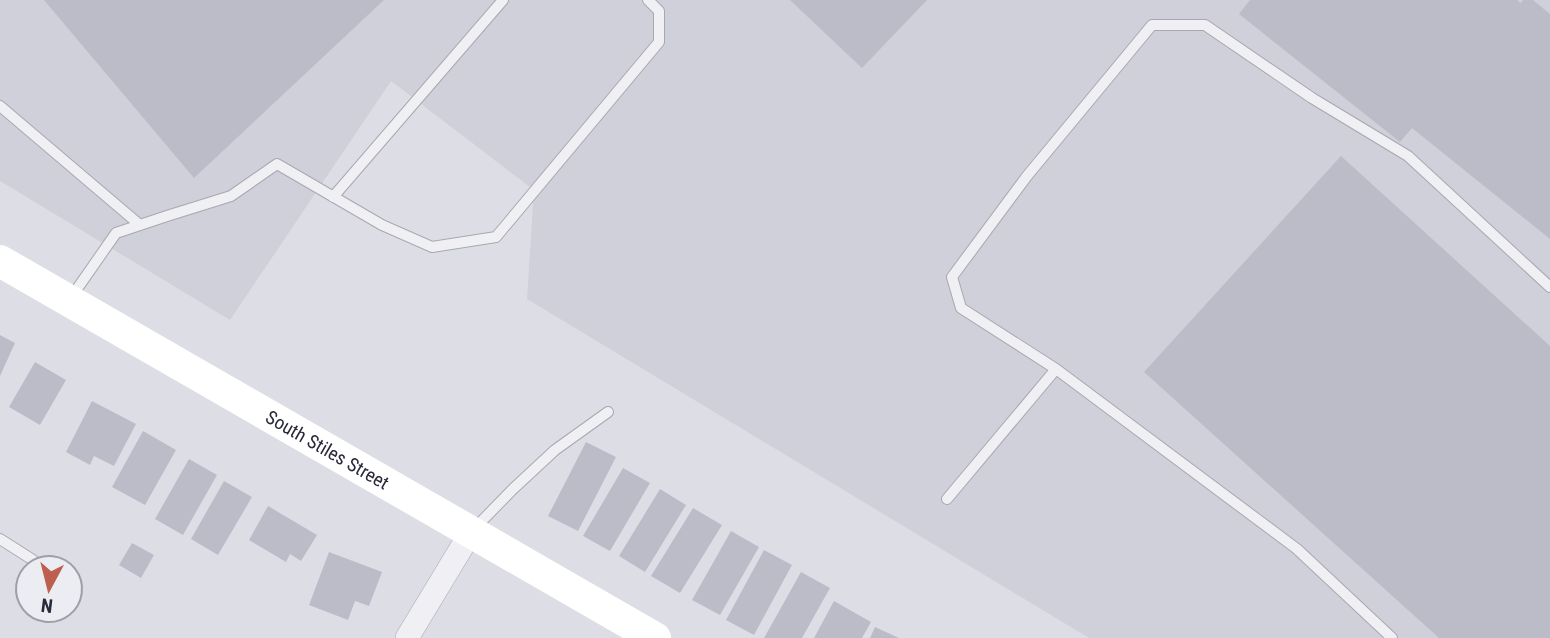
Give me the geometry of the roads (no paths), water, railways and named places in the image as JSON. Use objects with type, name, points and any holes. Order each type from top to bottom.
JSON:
[{"type":"main road","name":"South Stiles Street","points":[[0,261],[655,638]]},
{"type":"street","points":[[407,638],[471,532]]},
{"type":"lane","points":[[333,197],[503,0]]},
{"type":"lane","points":[[68,301],[116,233],[232,196],[277,164],[382,225],[432,247],[496,237],[659,42],[659,11],[648,0]]},
{"type":"lane","points":[[1392,638],[1297,550],[1056,369],[961,308],[952,277],[1027,176],[1152,25],[1205,25],[1312,97],[1408,156],[1550,287]]},
{"type":"lane","points":[[0,106],[140,225]]},
{"type":"lane","points":[[947,499],[1056,369]]},
{"type":"lane","points":[[471,532],[555,450],[608,412]]},
{"type":"lane","points":[[0,538],[25,554]]}]
